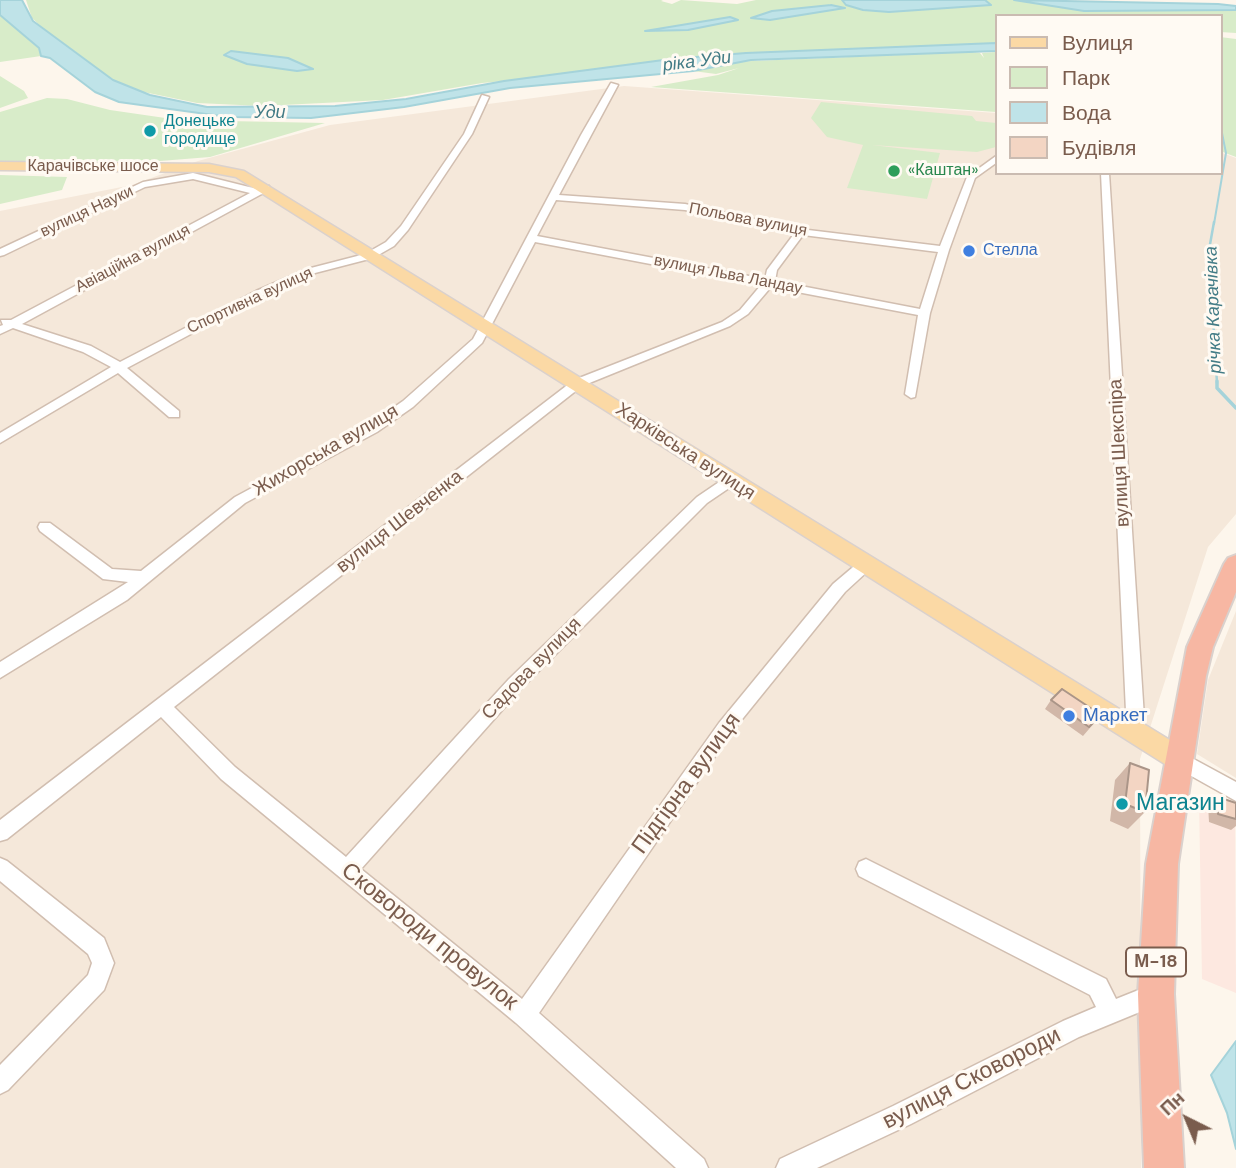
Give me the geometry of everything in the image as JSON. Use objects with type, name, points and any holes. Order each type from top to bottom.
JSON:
[{"type":"highway","name":"М-18","points":[[1164,1168],[1156,994],[1162,864],[1177,758],[1200,647],[1236,564]]},
{"type":"main road","name":"Карачівське шосе","points":[[0,166],[185,167]]},
{"type":"main road","name":"Харківська вулиця","points":[[185,167],[234,172],[578,383],[864,566],[1177,758]]},
{"type":"street","name":"Жихорська вулиця","points":[[0,671],[71,629],[146,577],[216,516],[240,500],[372,429],[408,404],[478,341],[552,197],[614,85]]},
{"type":"street","name":"Спортивна вулиця","points":[[0,439],[121,366],[291,280],[321,268],[369,256],[390,244],[405,228],[468,134],[485,97]]},
{"type":"street","points":[[911,394],[924,313],[944,250],[971,177],[995,160]]},
{"type":"street","name":"вулиця Шекспіра","points":[[1105,175],[1136,733]]},
{"type":"street","name":"вулиця Науки","points":[[0,253],[143,185],[193,176],[262,190]]},
{"type":"street","name":"Авіаційна вулиця","points":[[0,331],[6,322],[262,190]]},
{"type":"street","name":"Польова вулиця","points":[[552,197],[685,207],[800,232],[944,250]]},
{"type":"street","name":"вулиця Шевченка","points":[[0,832],[578,383],[726,324],[744,312],[770,282],[772,270],[800,232]]},
{"type":"street","name":"вулиця Льва Ландау","points":[[532,238],[924,313]]},
{"type":"street","points":[[6,322],[87,349],[121,366],[174,414]]},
{"type":"street","name":"Садова вулиця","points":[[347,870],[515,684],[702,500],[730,481]]},
{"type":"street","points":[[45,527],[108,575],[146,577]]},
{"type":"street","name":"Підгірна вулиця","points":[[524,1015],[725,728],[839,588],[864,566]]},
{"type":"street","name":"Сковороди провулок","points":[[163,707],[228,773],[524,1015],[695,1168]]},
{"type":"street","points":[[1177,758],[1236,792]]},
{"type":"street","points":[[0,868],[96,946],[103,963],[96,982],[0,1082]]},
{"type":"street","points":[[866,869],[1098,987],[1111,1012]]},
{"type":"street","name":"вулиця Сковороди","points":[[789,1168],[1111,1012],[1156,994]]},
{"type":"shaded area","points":[[624,86],[995,113],[995,175],[1222,175],[1222,153],[1236,158],[1236,514],[1208,547],[1140,759],[1141,1168],[0,1168],[0,211],[132,185],[198,161],[330,125]]},
{"type":"shaded area","points":[[1236,611],[1236,778],[1197,754],[1208,680]]},
{"type":"shaded area","points":[[1199,798],[1235,808],[1236,993],[1202,979]]},
{"type":"green space","points":[[26,0],[663,0],[661,1],[672,4],[681,0],[737,4],[756,0],[1017,0],[1084,11],[1236,10],[1236,33],[1222,32],[1222,14],[995,14],[995,43],[830,51],[482,83],[383,100],[262,106],[197,103],[134,90],[113,80],[52,37],[32,18]]},
{"type":"green space","points":[[0,14],[39,49],[41,56],[0,62]]},
{"type":"green space","points":[[1222,37],[1236,39],[1236,157],[1222,152]]},
{"type":"green space","points":[[971,52],[980,53],[984,58],[982,53],[995,52],[995,112],[651,87],[718,75],[739,68],[716,74],[693,71],[728,62]]},
{"type":"green space","points":[[0,76],[24,91],[28,98],[0,108]]},
{"type":"green space","name":"Донецьке городище","points":[[47,98],[67,99],[110,110],[179,120],[325,123],[210,157],[160,161],[0,162],[0,112]]},
{"type":"green space","points":[[821,102],[972,116],[976,121],[995,123],[995,147],[977,152],[872,145],[940,153],[927,199],[847,188],[863,145],[827,137],[811,118]]},
{"type":"green space","points":[[0,175],[67,177],[62,190],[0,204]]},
{"type":"water","points":[[0,0],[22,0],[33,21],[113,80],[150,95],[207,107],[335,106],[406,99],[504,81],[671,59],[746,53],[995,43],[995,51],[751,60],[693,71],[510,88],[404,107],[311,118],[228,117],[119,102],[95,92],[50,58],[41,56],[39,48],[0,15]]},
{"type":"water","points":[[842,0],[985,0],[991,5],[889,12],[863,10],[846,5]]},
{"type":"water","points":[[1014,0],[1218,4],[1236,6],[1236,10],[1084,11]]},
{"type":"water","points":[[831,5],[845,8],[770,20],[751,18],[772,11]]},
{"type":"water","points":[[730,17],[738,20],[688,30],[645,31]]},
{"type":"water","points":[[231,51],[288,58],[313,69],[297,71],[247,64],[224,55]]},
{"type":"water","points":[[1236,1041],[1236,1149],[1227,1113],[1211,1075]]},
{"type":"building","points":[[1062,689],[1101,715],[1089,727],[1051,700]]},
{"type":"building","points":[[1130,763],[1149,770],[1145,812],[1125,804]]},
{"type":"building","points":[[1218,797],[1236,803],[1236,819],[1218,814]]},
{"type":"waterway","name":"річка Карачівка","points":[[1214,224],[1226,153],[1222,133]]},
{"type":"waterway","name":"річка Карачівка","points":[[1214,222],[1209,250],[1217,383]]},
{"type":"waterway","name":"річка Карачівка","points":[[1217,383],[1217,388],[1236,408]]},
{"type":"place","name":"Донецьке городище","points":[[150,131]]},
{"type":"place","name":"«Каштан»","points":[[894,171]]},
{"type":"place","name":"Стелла","points":[[969,251]]},
{"type":"place","name":"Маркет","points":[[1069,716]]},
{"type":"place","name":"Магазин","points":[[1122,804]]},
{"type":"water label","name":"ріка Уди","points":[[697,62]]},
{"type":"water label","name":"Уди","points":[[270,113]]}]
